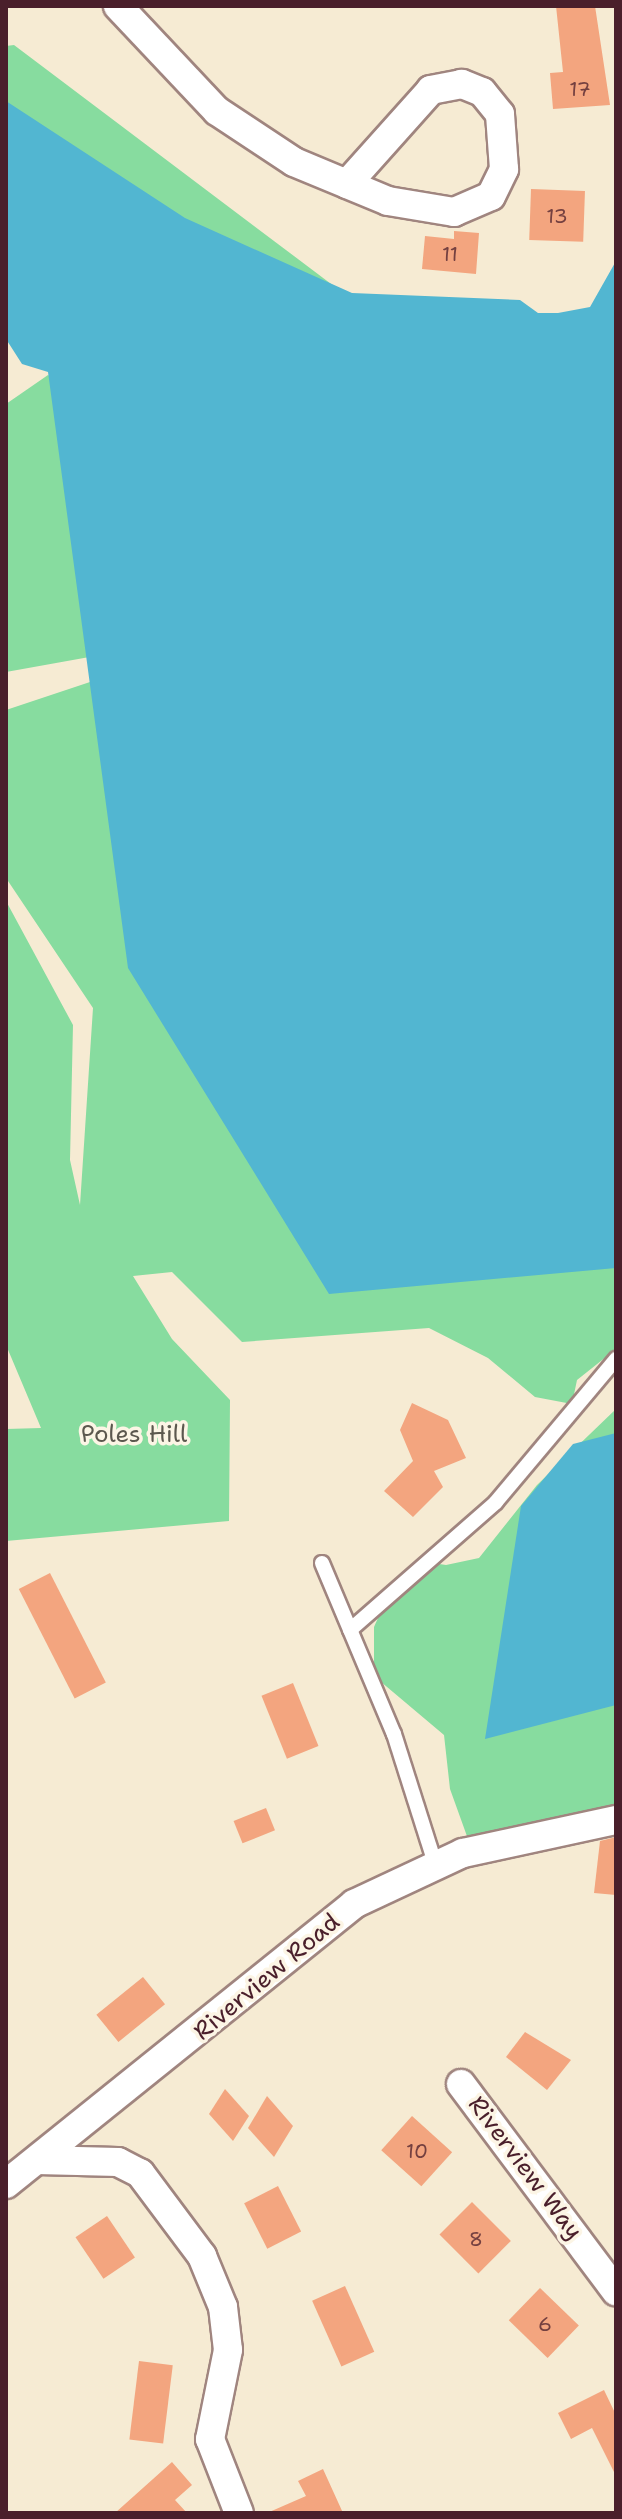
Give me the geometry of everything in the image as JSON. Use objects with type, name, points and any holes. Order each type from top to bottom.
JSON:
[{"type":"street","points":[[118,6],[217,111],[294,162],[347,184],[418,208],[454,212],[479,204],[504,169],[500,114],[482,92],[462,84],[431,90],[347,184]]},
{"type":"street","name":"Riverview Road","points":[[6,2184],[194,2040],[332,1919],[435,1863],[616,1820]]},
{"type":"street","name":"Riverview Way","points":[[461,2084],[616,2291]]},
{"type":"street","points":[[37,2160],[108,2160],[140,2173],[202,2256],[223,2307],[228,2350],[210,2439],[239,2513]]},
{"type":"lane","points":[[350,1630],[496,1502],[616,1359]]},
{"type":"lane","points":[[322,1563],[350,1630],[435,1863]]},
{"type":"green space","name":"Poles Hill","points":[[14,45],[355,302],[616,562],[616,1349],[577,1380],[572,1404],[535,1397],[488,1358],[429,1328],[242,1342],[172,1272],[133,1276],[172,1339],[230,1400],[229,1521],[6,1541],[6,1429],[41,1428],[6,1345],[6,901],[73,1025],[70,1160],[80,1205],[93,1008],[6,878],[6,710],[135,667],[95,656],[6,672],[6,404],[48,375],[59,382],[6,284],[6,46]]},
{"type":"green space","points":[[616,1409],[616,1830],[468,1839],[450,1789],[444,1735],[374,1676],[374,1627],[393,1584],[419,1561],[446,1565],[479,1558],[537,1485]]},
{"type":"water","points":[[6,101],[185,218],[352,293],[520,300],[538,313],[558,313],[590,307],[616,261],[616,1268],[329,1294],[128,968],[48,372],[22,364],[6,339]]},
{"type":"water","points":[[616,1433],[616,1705],[485,1739],[521,1506],[573,1444]]},
{"type":"building","points":[[556,6],[595,6],[610,105],[553,109],[550,73],[563,72]]},
{"type":"building","points":[[531,189],[585,191],[583,242],[529,240]]},
{"type":"building","points":[[454,231],[479,233],[476,274],[422,269],[425,236],[454,239]]},
{"type":"building","points":[[412,1403],[448,1420],[466,1458],[434,1471],[443,1487],[413,1517],[384,1491],[413,1461],[400,1430]]},
{"type":"building","points":[[50,1573],[106,1683],[75,1698],[19,1589]]},
{"type":"building","points":[[293,1683],[318,1746],[287,1759],[261,1696]]},
{"type":"building","points":[[266,1808],[275,1830],[243,1843],[234,1821]]},
{"type":"building","points":[[616,1837],[616,1895],[594,1893],[600,1841]]},
{"type":"building","points":[[143,1977],[165,2004],[118,2042],[96,2015]]},
{"type":"building","points":[[525,2032],[571,2060],[547,2090],[506,2057]]},
{"type":"building","points":[[225,2089],[249,2116],[233,2141],[209,2114]]},
{"type":"building","points":[[267,2096],[293,2126],[274,2157],[248,2128]]},
{"type":"building","points":[[412,2116],[452,2152],[421,2186],[381,2150]]},
{"type":"building","points":[[278,2186],[301,2231],[267,2249],[244,2203]]},
{"type":"building","points":[[472,2202],[511,2241],[478,2273],[439,2235]]},
{"type":"building","points":[[107,2216],[135,2257],[103,2279],[75,2237]]},
{"type":"building","points":[[345,2286],[374,2352],[341,2366],[312,2301]]},
{"type":"building","points":[[540,2288],[579,2326],[548,2358],[509,2320]]},
{"type":"building","points":[[139,2361],[173,2365],[163,2444],[129,2439]]},
{"type":"building","points":[[604,2390],[616,2415],[616,2476],[592,2428],[571,2439],[558,2413]]},
{"type":"building","points":[[172,2462],[192,2485],[175,2500],[187,2513],[115,2513]]},
{"type":"building","points":[[323,2469],[343,2513],[267,2513],[306,2496],[298,2481]]}]
